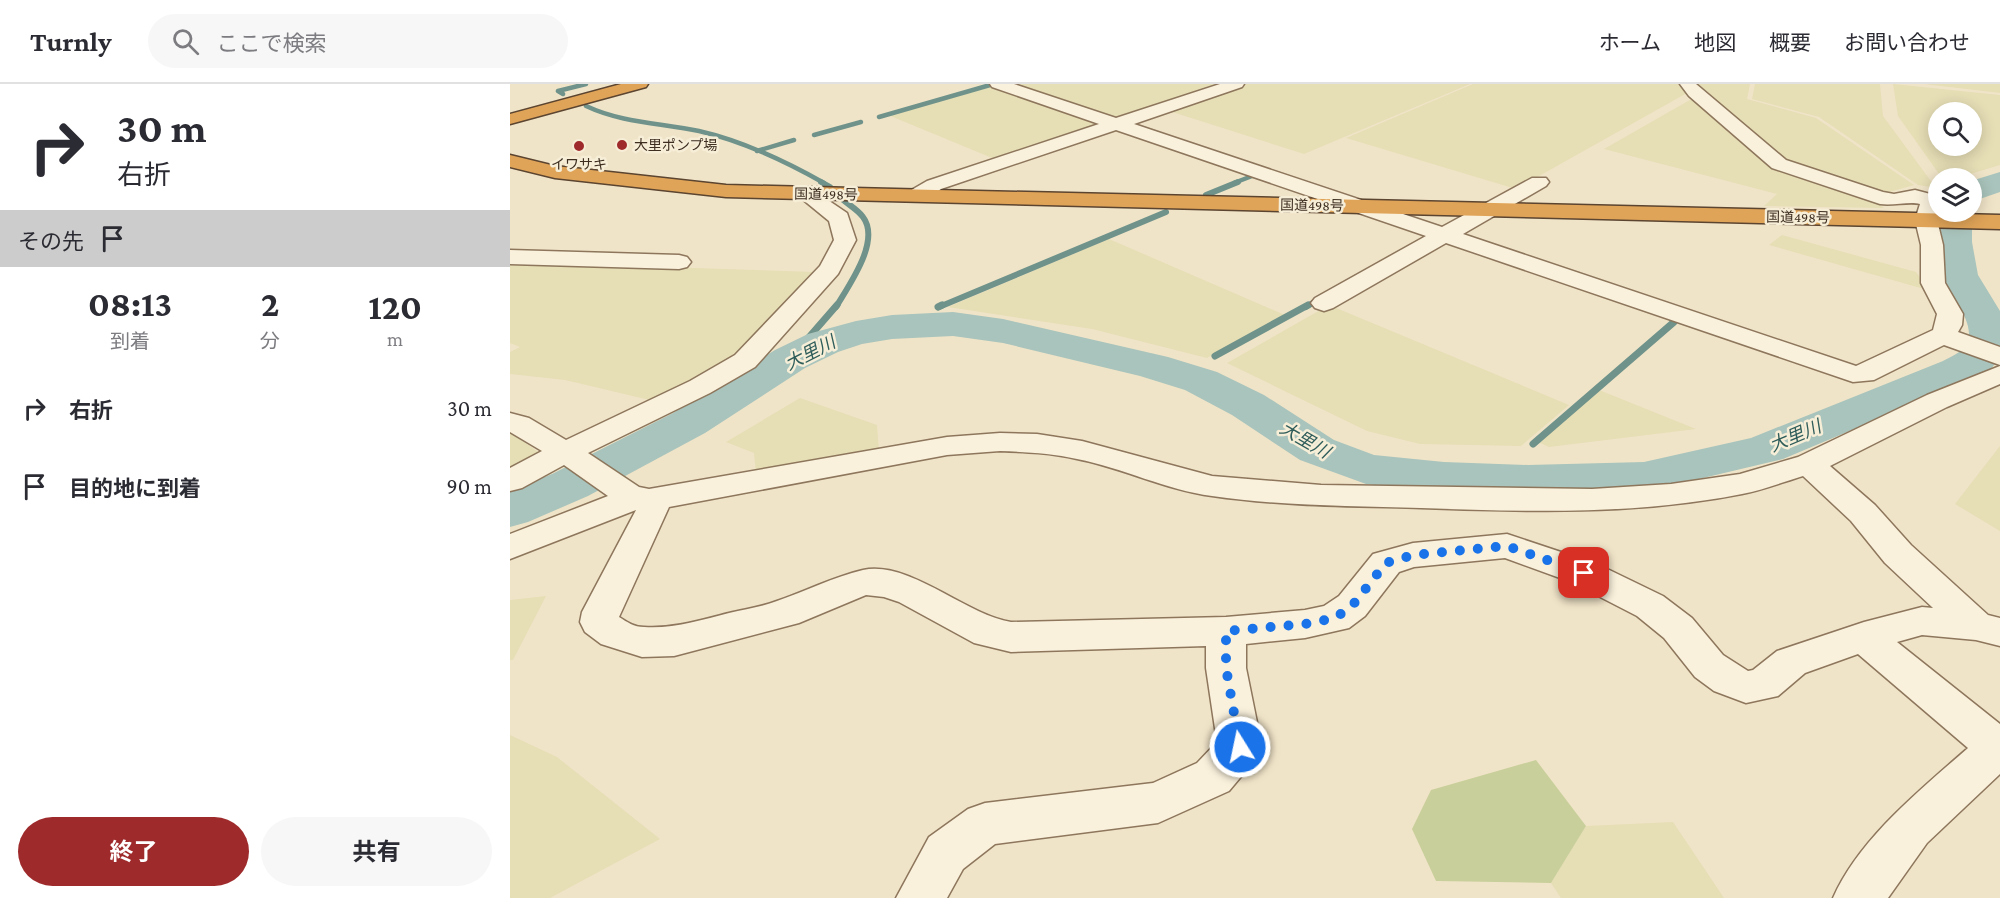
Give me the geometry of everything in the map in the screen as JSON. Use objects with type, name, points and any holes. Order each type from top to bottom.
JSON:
[{"type":"highway","points":[[510,111],[626,84]]},
{"type":"highway","points":[[510,119],[640,84]]},
{"type":"highway","name":"国道498号","points":[[510,148],[574,169],[625,181]]},
{"type":"highway","name":"国道498号","points":[[510,161],[555,172],[683,188],[806,194],[2000,222]]},
{"type":"street","points":[[998,84],[1853,374],[1864,374],[1943,335],[1949,325],[1950,314],[1933,283],[1932,245],[1926,220],[1932,201],[1929,198],[1915,196],[1894,200],[1880,198],[1779,164],[1695,93],[1688,84]]},
{"type":"street","points":[[915,196],[934,185],[1236,84]]},
{"type":"street","points":[[1324,303],[1539,182]]},
{"type":"street","points":[[510,481],[700,387],[745,361],[830,268],[845,240],[839,218],[806,194]]},
{"type":"street","points":[[510,257],[679,262]]},
{"type":"street","points":[[510,547],[637,497],[947,446],[1000,442],[1037,443],[1082,450],[1186,481],[1212,486],[1321,495],[1482,500],[1592,500],[1671,494],[1743,484],[1809,464],[1997,374],[1943,335]]},
{"type":"street","points":[[510,422],[518,424],[565,452],[653,509],[601,612],[599,622],[615,634],[642,642],[674,642],[786,613],[841,589],[866,582],[888,584],[912,593],[988,633],[1011,637],[1226,631],[1305,624],[1335,618],[1352,606],[1386,563],[1404,557],[1507,546],[1584,573],[1650,606],[1677,628],[1709,666],[1728,680],[1746,687],[1763,685],[1791,662],[1864,637],[1922,621],[1988,629]]},
{"type":"street","points":[[1809,464],[1863,513],[1898,554],[1988,629]]},
{"type":"street","points":[[921,898],[946,853],[985,824],[1158,803],[1213,777],[1240,747],[1226,668],[1226,631]]},
{"type":"street","points":[[1857,898],[1910,828],[1999,749],[1864,637]]},
{"type":"shaded area","points":[[1009,84],[1225,84],[1117,120]]},
{"type":"shaded area","points":[[1243,84],[1470,84],[1304,154],[1166,110]]},
{"type":"shaded area","points":[[1473,84],[1682,84],[1687,93],[1516,189],[1346,138]]},
{"type":"shaded area","points":[[1693,84],[1750,84],[1747,99],[1816,118],[1914,185],[1886,193],[1791,168]]},
{"type":"shaded area","points":[[1755,84],[1880,84],[1883,116],[1928,177],[1928,187],[1918,185],[1819,117],[1752,99]]},
{"type":"shaded area","points":[[1893,84],[2000,95],[2000,165],[1982,170],[1982,168],[1935,168],[1898,116]]},
{"type":"shaded area","points":[[1924,84],[2000,84],[2000,93]]},
{"type":"shaded area","points":[[994,86],[1106,124],[997,160],[888,115]]},
{"type":"shaded area","points":[[1695,97],[1775,165],[1860,191],[1884,208],[1764,206],[1777,194],[1604,149]]},
{"type":"shaded area","points":[[1782,235],[1916,272],[1931,291],[1769,245]]},
{"type":"shaded area","points":[[1109,239],[1285,315],[1207,358],[1092,329],[948,307]]},
{"type":"shaded area","points":[[510,262],[815,272],[735,360],[658,402],[565,380],[510,374],[510,352],[520,347],[510,343]]},
{"type":"shaded area","points":[[1329,305],[1569,405],[1521,446],[1420,444],[1367,431],[1227,363]]},
{"type":"shaded area","points":[[1599,390],[1696,429],[1549,447],[1538,442]]},
{"type":"shaded area","points":[[800,398],[877,425],[879,452],[756,474],[754,453],[726,442]]},
{"type":"shaded area","points":[[510,432],[541,454],[510,470]]},
{"type":"shaded area","points":[[2000,446],[2000,531],[1955,504]]},
{"type":"shaded area","points":[[546,596],[513,660],[510,660],[510,600]]},
{"type":"shaded area","points":[[510,735],[557,757],[660,839],[550,898],[510,898]]},
{"type":"shaded area","points":[[1673,822],[1724,898],[1561,898],[1551,883],[1586,826]]},
{"type":"green space","points":[[1536,760],[1586,826],[1551,883],[1436,881],[1412,829],[1431,790]]},
{"type":"waterway","points":[[563,94],[558,91],[586,84]]},
{"type":"waterway","points":[[879,117],[990,85]]},
{"type":"waterway","points":[[586,106],[614,116],[699,131],[732,140],[758,151]]},
{"type":"waterway","points":[[814,135],[861,122]]},
{"type":"waterway","points":[[758,151],[794,140]]},
{"type":"waterway","points":[[758,151],[824,183]]},
{"type":"waterway","points":[[1234,183],[1252,176]]},
{"type":"waterway","name":"大里川","points":[[1982,188],[2000,181]]},
{"type":"waterway","points":[[821,182],[830,187]]},
{"type":"waterway","points":[[1206,195],[1238,182]]},
{"type":"waterway","points":[[836,307],[861,263],[868,238],[868,227],[863,217],[842,199]]},
{"type":"waterway","points":[[939,307],[1166,212]]},
{"type":"waterway","name":"大里川","points":[[510,510],[570,485],[689,423],[790,359],[823,343],[856,333],[892,327],[953,324],[1003,331],[1153,366],[1201,381],[1248,405],[1317,450],[1366,469],[1444,478],[1528,481],[1644,477],[1766,449],[1958,370],[1976,360],[1988,345],[1988,324],[1959,275],[1954,242],[1955,222]]},
{"type":"waterway","points":[[1306,307],[1316,301]]},
{"type":"waterway","points":[[790,359],[837,305]]},
{"type":"waterway","points":[[938,307],[942,305]]},
{"type":"waterway","points":[[1215,356],[1308,305]]},
{"type":"waterway","points":[[1533,444],[1674,322]]},
{"type":"place","name":"大里ポンプ場","points":[[622,145]]},
{"type":"place","name":"イワサキ","points":[[579,146]]},
{"type":"route","points":[[1240,747],[1226,668],[1226,631],[1305,624],[1335,618],[1352,606],[1386,563],[1413,555],[1507,546],[1584,573]]}]
